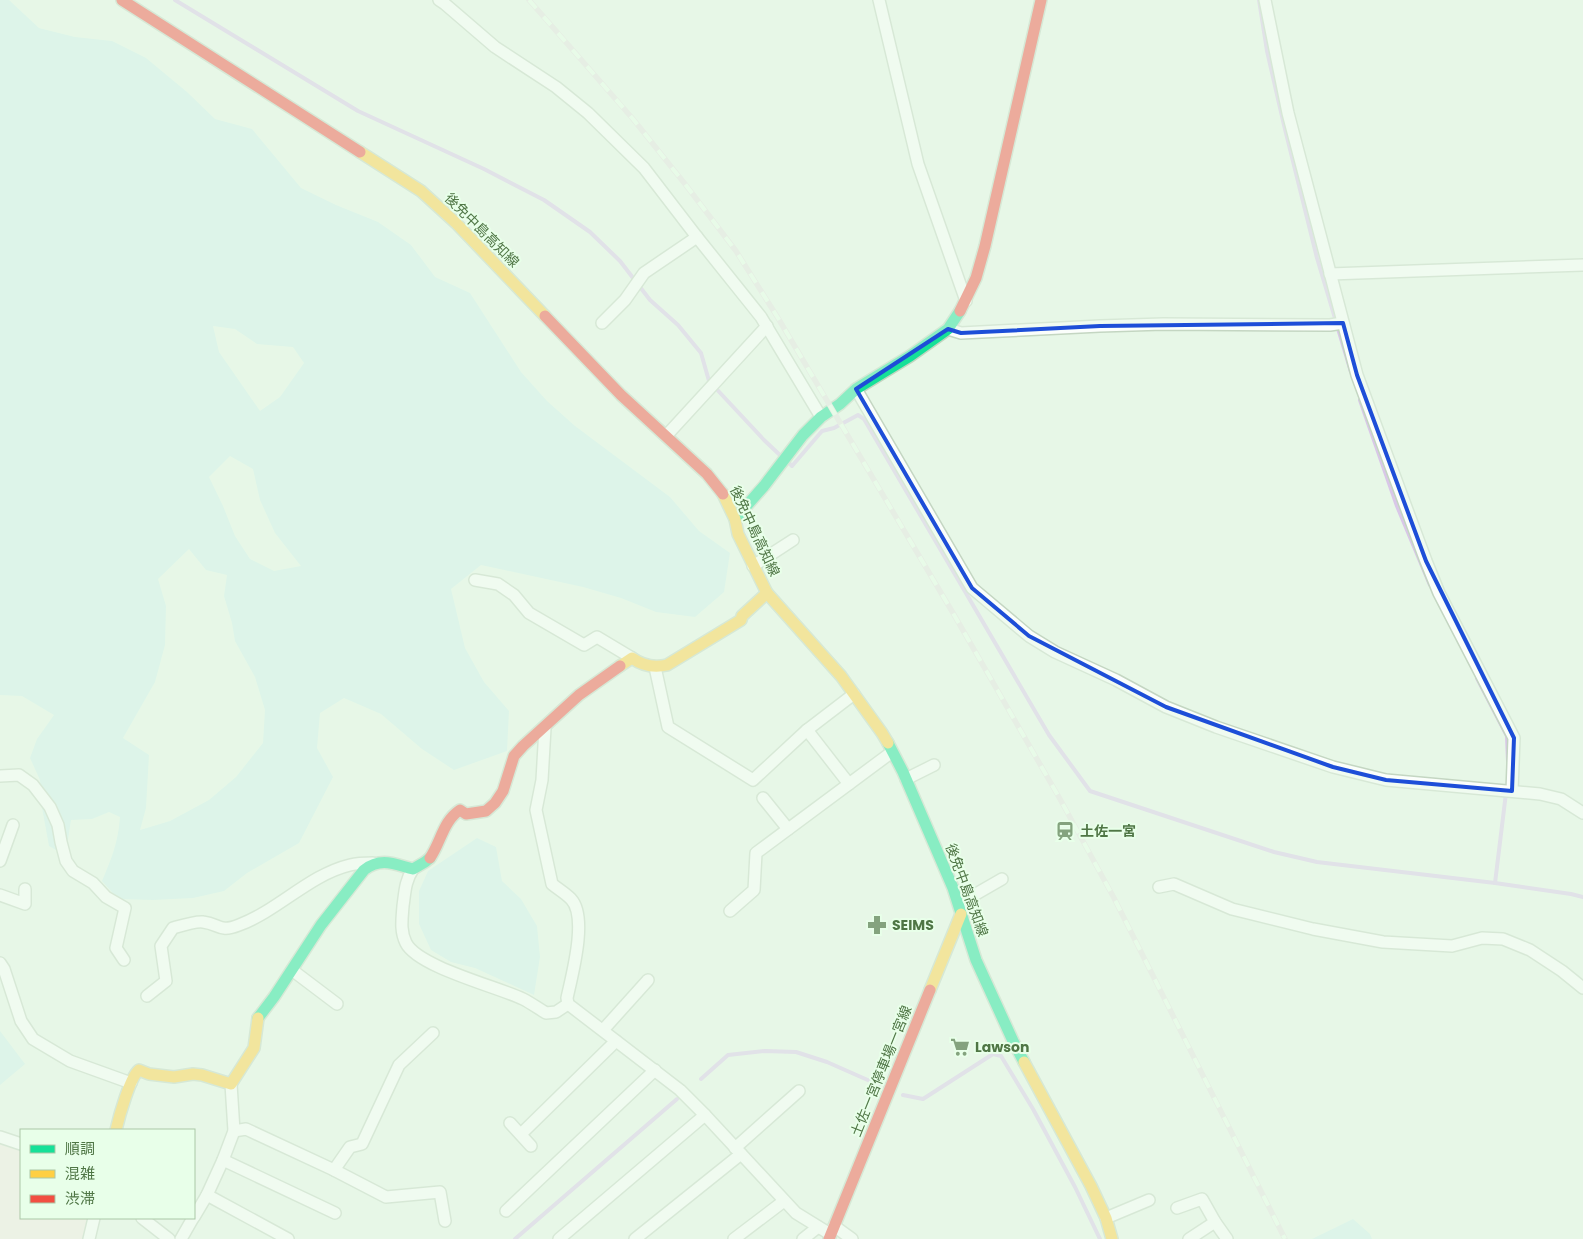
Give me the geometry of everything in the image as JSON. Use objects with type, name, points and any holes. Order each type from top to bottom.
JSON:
[{"type":"main road","points":[[735,519],[764,486],[803,435],[821,417],[840,404],[856,389],[910,356],[948,329],[966,302],[976,278],[985,246],[1041,0]]},
{"type":"main road","name":"後免中島高知線","points":[[128,1],[421,191],[456,223],[621,395],[707,474],[726,498],[735,519],[738,534],[752,566],[768,593],[841,676],[882,733],[906,779],[953,888],[976,960],[1013,1041],[1091,1186],[1106,1218],[1112,1239]]},
{"type":"main road","points":[[116,1129],[136,1072],[139,1070],[158,1076],[202,1075],[231,1084],[254,1048],[258,1017],[274,997],[321,925],[364,870],[373,863],[388,862],[413,869],[427,861],[443,831],[456,812],[460,810],[472,815],[486,810],[496,803],[503,790],[514,756],[579,695],[632,658],[655,667],[666,665],[741,620],[742,616],[768,593]]},
{"type":"main road","name":"土佐一宮停車場一宮線","points":[[831,1233],[961,914]]},
{"type":"street","points":[[880,0],[918,164],[966,302]]},
{"type":"street","points":[[1265,0],[1288,113],[1357,375],[1439,593],[1514,738],[1512,791]]},
{"type":"street","points":[[444,1],[495,47],[556,87],[588,113],[644,168],[761,317],[821,417]]},
{"type":"street","points":[[602,323],[625,300],[644,272],[697,237]]},
{"type":"street","points":[[1330,274],[1583,265]]},
{"type":"street","points":[[948,329],[961,333],[1163,324],[1330,325],[1343,323]]},
{"type":"street","points":[[666,436],[767,326]]},
{"type":"street","points":[[856,389],[972,588],[1029,636],[1055,652],[1116,680],[1166,707],[1216,728],[1332,767],[1386,780],[1540,794],[1561,799],[1583,813]]},
{"type":"street","points":[[752,566],[793,540]]},
{"type":"street","points":[[475,580],[498,584],[514,595],[529,614],[584,645],[597,637],[632,658]]},
{"type":"street","points":[[655,667],[668,727],[753,780],[807,730],[854,694]]},
{"type":"street","points":[[545,728],[542,780],[536,810],[552,884],[572,900],[578,917],[579,937],[567,998],[568,1004],[680,1090],[706,1115],[796,1214],[831,1233],[852,1239]]},
{"type":"street","points":[[807,730],[849,784]]},
{"type":"street","points":[[730,911],[754,890],[756,853],[892,752]]},
{"type":"street","points":[[906,779],[934,765]]},
{"type":"street","points":[[0,776],[18,775],[33,785],[50,807],[58,825],[66,861],[73,871],[93,883],[106,897],[125,908],[116,948],[124,960]]},
{"type":"street","points":[[763,798],[788,829]]},
{"type":"street","points":[[0,861],[13,825]]},
{"type":"street","points":[[147,996],[166,981],[161,946],[172,928],[202,921],[226,929],[239,925],[258,917],[333,870],[352,864],[373,863]]},
{"type":"street","points":[[413,869],[407,878],[401,927],[407,946],[418,955],[442,968],[524,1000],[546,1013],[556,1012],[568,1004]]},
{"type":"street","points":[[961,914],[969,898],[1002,879]]},
{"type":"street","points":[[1159,887],[1174,884],[1232,909],[1383,942],[1452,946],[1482,938],[1502,939],[1530,950],[1583,988]]},
{"type":"street","points":[[0,895],[25,904],[25,889]]},
{"type":"street","points":[[0,963],[4,969],[21,1021],[33,1039],[70,1061],[132,1083]]},
{"type":"street","points":[[292,970],[337,1004]]},
{"type":"street","points":[[603,1030],[648,980]]},
{"type":"street","points":[[334,1170],[350,1147],[362,1144],[399,1065],[433,1033]]},
{"type":"street","points":[[521,1134],[616,1040]]},
{"type":"street","points":[[506,1211],[655,1070]]},
{"type":"street","points":[[195,1215],[207,1195],[234,1131],[231,1084]]},
{"type":"street","points":[[635,1239],[738,1151],[799,1092]]},
{"type":"street","points":[[558,1239],[706,1115]]},
{"type":"street","points":[[510,1123],[531,1146]]},
{"type":"street","points":[[234,1131],[246,1129],[334,1170],[386,1197],[440,1192],[446,1220]]},
{"type":"street","points":[[0,1137],[20,1144]]},
{"type":"street","points":[[223,1160],[335,1213]]},
{"type":"street","points":[[207,1195],[288,1239]]},
{"type":"street","points":[[1177,1208],[1202,1199],[1227,1239]]},
{"type":"street","points":[[1106,1218],[1149,1200]]},
{"type":"street","points":[[734,1239],[784,1201]]},
{"type":"street","points":[[90,1239],[94,1219]]},
{"type":"street","points":[[143,1219],[153,1234],[169,1239]]},
{"type":"street","points":[[181,1239],[193,1219]]},
{"type":"street","points":[[1189,1239],[1215,1222]]},
{"type":"street","points":[[803,1239],[818,1227]]},
{"type":"highlighted area","points":[[1343,323],[1357,375],[1426,561],[1514,738],[1512,791],[1386,780],[1333,767],[1166,707],[1029,636],[972,588],[856,389],[948,329],[961,333],[1100,326]]},
{"type":"shaded area","points":[[0,0],[9,0],[39,28],[75,37],[112,41],[146,58],[187,92],[215,119],[252,129],[301,188],[378,222],[411,245],[435,277],[470,293],[521,372],[547,401],[575,426],[670,497],[699,531],[730,553],[724,592],[695,617],[656,612],[621,598],[583,587],[481,565],[451,589],[465,648],[484,682],[509,711],[507,751],[454,770],[422,749],[381,714],[344,698],[320,713],[317,748],[333,777],[299,843],[247,873],[224,891],[193,898],[118,899],[102,881],[114,850],[120,817],[109,812],[92,819],[71,820],[63,854],[49,846],[41,802],[40,780],[30,758],[37,739],[54,715],[22,696],[0,695]],"holes":[[[213,326],[235,329],[257,344],[293,347],[304,363],[280,397],[260,411],[219,352]],[[230,456],[253,469],[260,500],[275,533],[301,566],[274,571],[250,559],[235,536],[209,477]],[[189,549],[206,570],[227,575],[224,596],[235,641],[255,677],[265,710],[263,743],[236,777],[209,800],[170,821],[140,830],[146,808],[149,755],[123,738],[155,682],[165,645],[166,606],[158,579]]]},
{"type":"shaded area","points":[[477,838],[496,847],[502,881],[521,899],[537,926],[540,957],[534,995],[475,968],[451,962],[431,950],[419,924],[419,891],[428,871]]},
{"type":"shaded area","points":[[0,1031],[25,1064],[0,1085]]},
{"type":"shaded area","points":[[0,1142],[20,1149],[20,1219],[91,1219],[86,1239],[0,1239]]},
{"type":"shaded area","points":[[1353,1219],[1370,1234],[1372,1239],[1312,1239]]},
{"type":"waterway","points":[[175,0],[358,111],[484,169],[544,200],[590,232],[620,261],[650,300],[678,325],[701,353],[709,381],[782,457]]},
{"type":"waterway","points":[[1259,0],[1267,51],[1284,125],[1317,258],[1351,372]]},
{"type":"waterway","points":[[1360,400],[1397,506],[1432,586]]},
{"type":"waterway","points":[[787,461],[792,466],[822,431],[834,428],[858,415],[864,419],[1049,735],[1090,791],[1274,852],[1317,862],[1495,883],[1583,897]]},
{"type":"waterway","points":[[1477,678],[1507,736],[1508,761]]},
{"type":"waterway","points":[[1495,883],[1506,793]]},
{"type":"waterway","points":[[701,1079],[728,1055],[765,1051],[796,1052],[827,1062],[879,1085]]},
{"type":"waterway","points":[[903,1095],[923,1099],[993,1054],[1001,1056],[1033,1109],[1075,1187],[1100,1239]]},
{"type":"waterway","points":[[515,1239],[677,1099]]},
{"type":"railway","points":[[529,0],[633,119],[685,184],[736,251],[778,318],[953,613],[1060,799],[1114,898],[1285,1239]]},
{"type":"traffic: fast","points":[[735,519],[764,486],[803,435],[821,417],[840,404],[856,389],[910,356],[948,329],[960,311]]},
{"type":"traffic: fast","points":[[888,743],[903,772],[953,888],[976,960],[1024,1062]]},
{"type":"traffic: fast","points":[[258,1018],[321,925],[364,870],[370,866],[382,863],[413,869],[430,858]]},
{"type":"traffic: slow","points":[[360,152],[421,191],[456,223],[545,316]]},
{"type":"traffic: slow","points":[[723,494],[735,519],[738,534],[767,593],[841,676],[888,743]]},
{"type":"traffic: slow","points":[[620,666],[632,658],[649,666],[667,665],[741,620],[742,616],[767,593]]},
{"type":"traffic: slow","points":[[930,990],[961,914]]},
{"type":"traffic: slow","points":[[116,1129],[132,1080],[139,1070],[149,1074],[174,1077],[193,1074],[202,1075],[231,1084],[254,1048],[258,1018]]},
{"type":"traffic: slow","points":[[1024,1062],[1091,1186],[1106,1218],[1112,1239]]},
{"type":"traffic: jam","points":[[122,0],[360,152]]},
{"type":"traffic: jam","points":[[960,311],[976,278],[985,246],[1041,0]]},
{"type":"traffic: jam","points":[[545,316],[621,395],[707,474],[723,494]]},
{"type":"traffic: jam","points":[[430,858],[446,826],[454,815],[460,810],[466,814],[486,811],[495,803],[503,791],[514,756],[523,746],[579,695],[620,666]]},
{"type":"traffic: jam","points":[[829,1239],[930,990]]},
{"type":"place","name":"土佐一宮","points":[[1065,831]]},
{"type":"place","name":"SEIMS","points":[[877,925]]},
{"type":"place","name":"Lawson","points":[[960,1047]]}]
